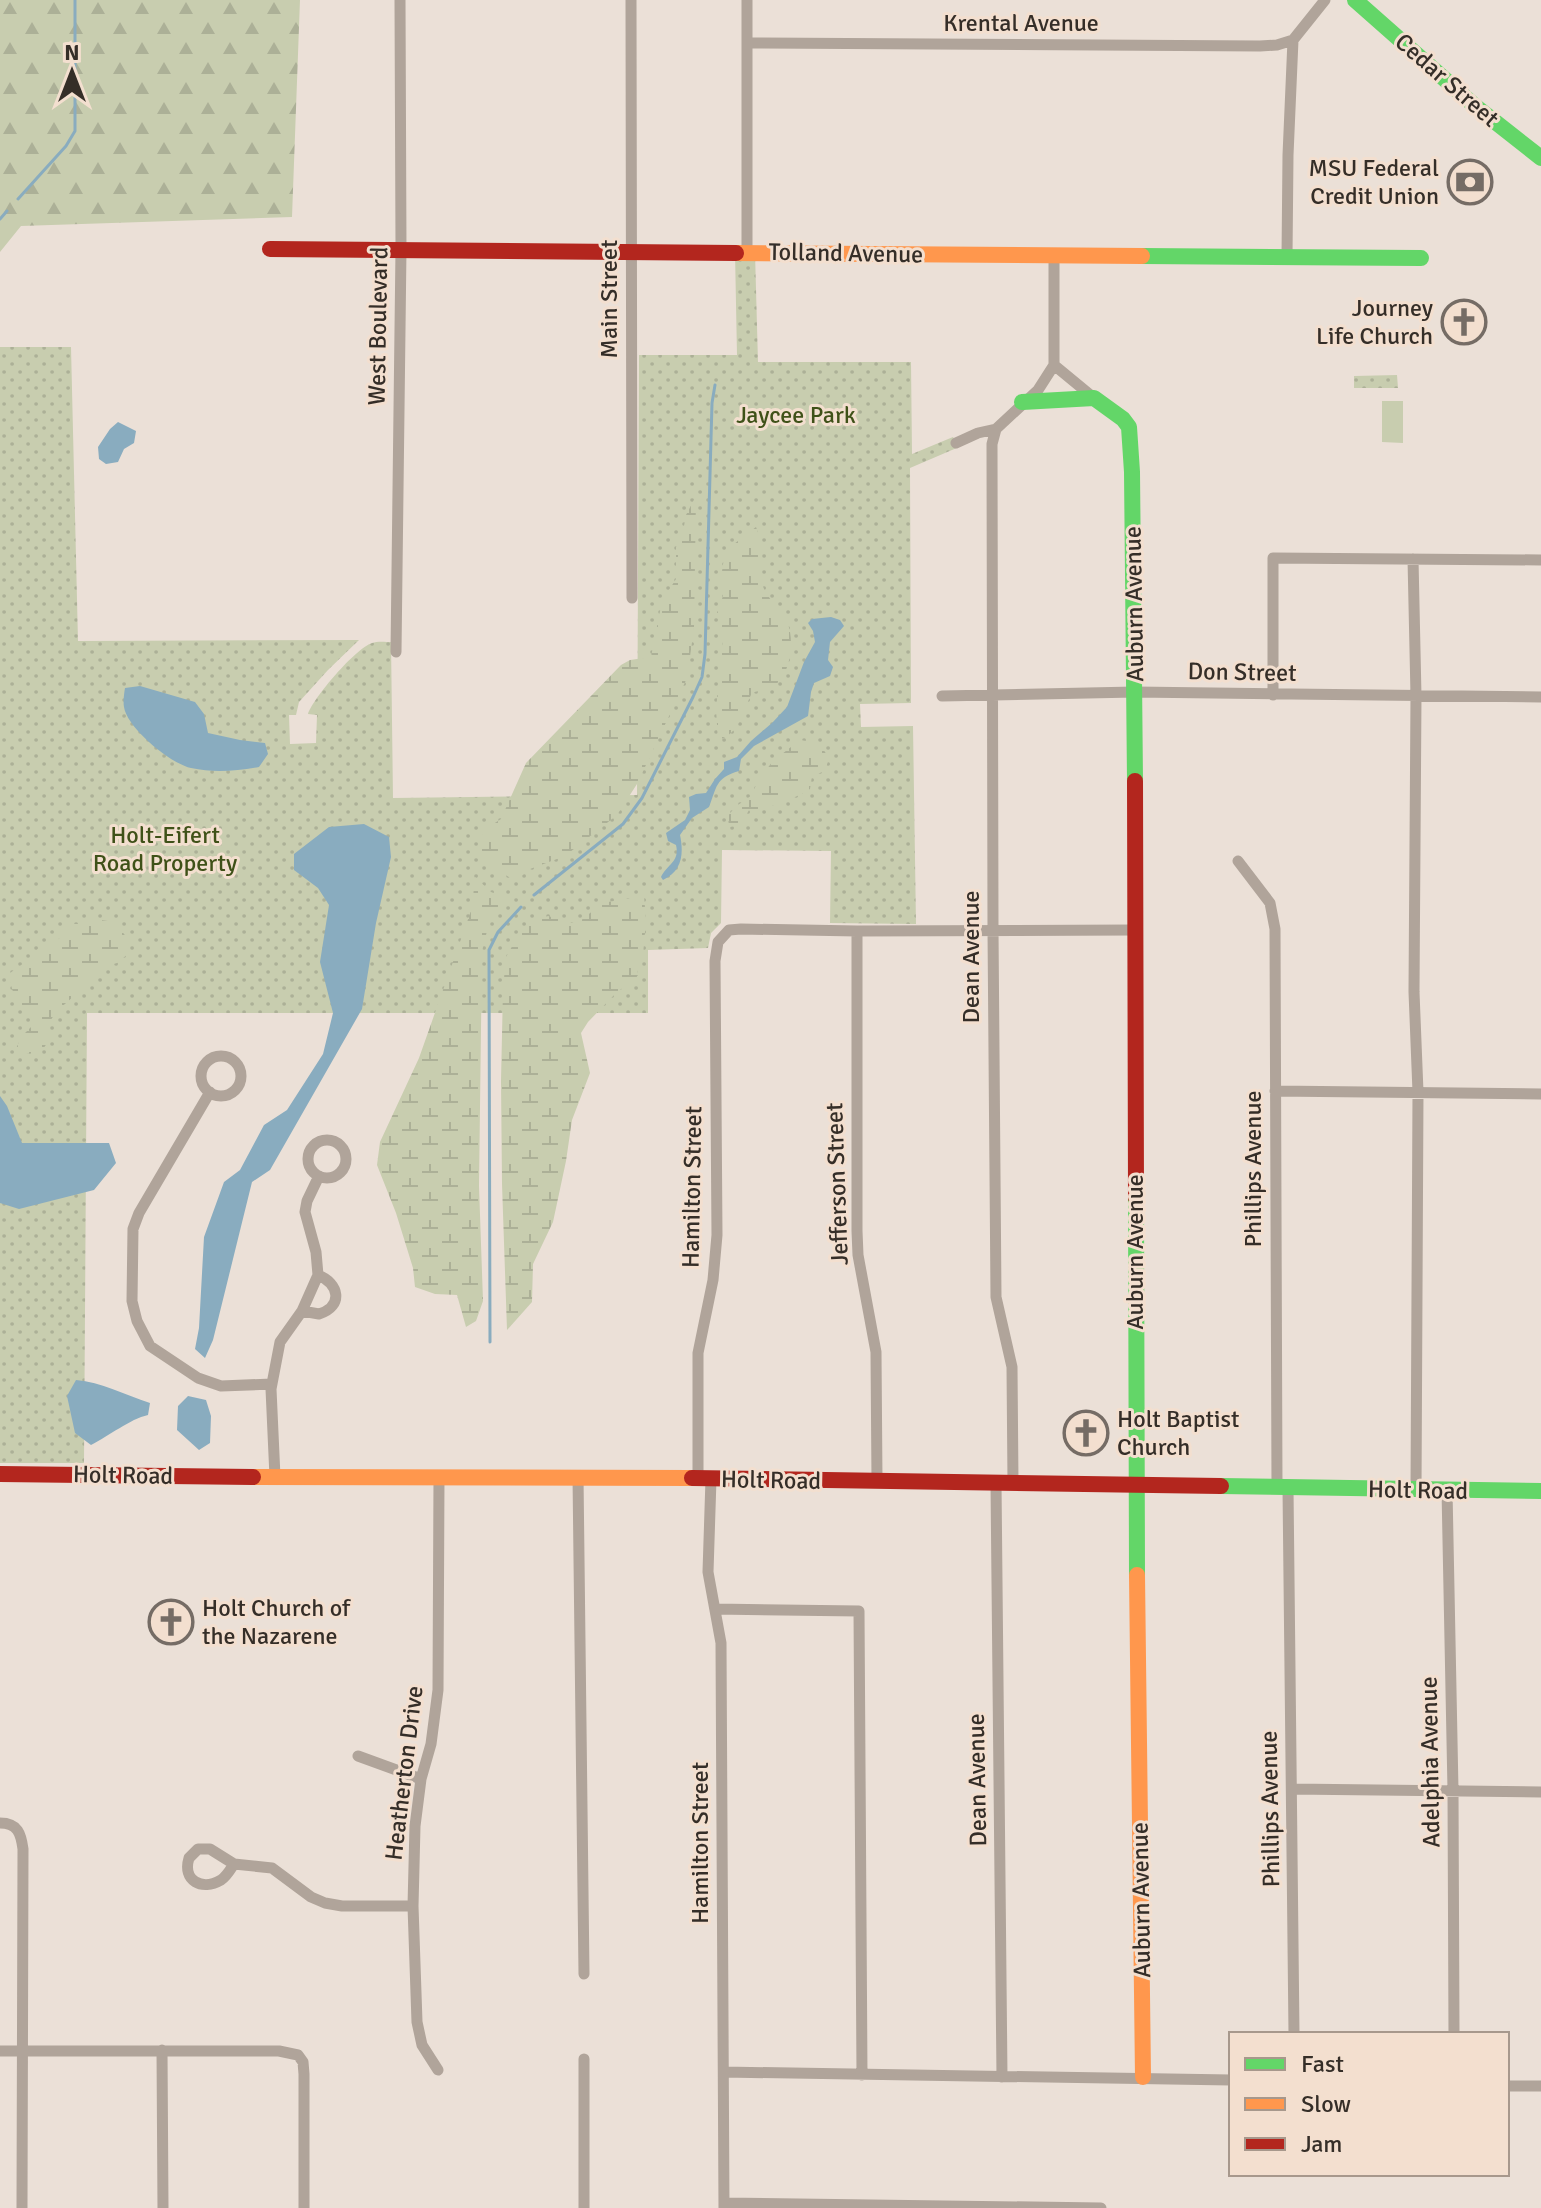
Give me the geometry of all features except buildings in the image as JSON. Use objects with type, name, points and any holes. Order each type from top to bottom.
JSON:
[{"type":"street","name":"West Boulevard","points":[[396,652],[401,249],[400,0]]},
{"type":"street","name":"Main Street","points":[[631,0],[632,598]]},
{"type":"street","points":[[747,0],[747,252]]},
{"type":"street","points":[[1287,257],[1293,40],[1325,0]]},
{"type":"street","name":"Cedar Street","points":[[1355,0],[1475,106],[1541,158]]},
{"type":"street","name":"Krental Avenue","points":[[748,43],[1260,46],[1293,40]]},
{"type":"street","name":"Tolland Avenue","points":[[270,249],[1421,258]]},
{"type":"street","points":[[956,443],[996,429],[1038,390],[1054,365],[1054,255]]},
{"type":"street","points":[[1054,365],[1094,398]]},
{"type":"street","points":[[1022,402],[1094,398]]},
{"type":"street","name":"Auburn Avenue","points":[[1094,398],[1129,427],[1132,472],[1136,1485],[1143,2077]]},
{"type":"street","name":"Dean Avenue","points":[[996,429],[992,444],[996,1297],[1012,1367],[1005,1483],[1002,2077]]},
{"type":"street","points":[[1273,695],[1273,558],[1541,560]]},
{"type":"street","points":[[1413,559],[1416,696],[1414,992],[1418,1092],[1416,1490]]},
{"type":"street","name":"Don Street","points":[[942,696],[1135,692],[1541,697]]},
{"type":"street","name":"Phillips Avenue","points":[[1238,861],[1270,903],[1275,929],[1275,1091],[1282,1488],[1292,1789],[1294,2032]]},
{"type":"street","name":"Hamilton Street","points":[[724,2206],[721,1643],[708,1572],[698,1353],[713,1280],[717,1235],[715,961],[718,942],[729,930],[857,931]]},
{"type":"street","points":[[857,931],[1134,930]]},
{"type":"street","name":"Jefferson Street","points":[[857,931],[857,1231],[859,1264],[876,1352],[877,1481]]},
{"type":"street","points":[[1275,1091],[1541,1094]]},
{"type":"street","points":[[210,1092],[139,1213],[133,1229],[132,1301],[137,1321],[150,1346],[198,1378],[221,1386],[272,1384]]},
{"type":"street","points":[[275,1477],[272,1384],[280,1342],[302,1311],[318,1275],[316,1252],[305,1212],[319,1176]]},
{"type":"street","points":[[302,1311],[319,1314],[333,1306],[336,1299],[332,1283],[318,1275]]},
{"type":"street","name":"Holt Road","points":[[0,1474],[578,1476],[1541,1491]]},
{"type":"street","points":[[578,1476],[584,1974]]},
{"type":"street","name":"Heatherton Drive","points":[[438,2070],[422,2045],[417,2022],[413,1906],[415,1826],[438,1690],[439,1477]]},
{"type":"street","name":"Adelphia Avenue","points":[[1447,1490],[1454,2032]]},
{"type":"street","points":[[715,1609],[859,1611],[862,2075]]},
{"type":"street","points":[[358,1756],[421,1779]]},
{"type":"street","points":[[1292,1789],[1541,1792]]},
{"type":"street","points":[[0,1823],[17,1827],[23,1849],[22,2208]]},
{"type":"street","points":[[234,1864],[272,1868],[311,1897],[325,1903],[342,1906],[413,1906]]},
{"type":"street","points":[[162,2050],[163,2208]]},
{"type":"street","points":[[0,2051],[279,2051],[298,2055],[303,2062],[304,2074],[304,2208]]},
{"type":"street","points":[[584,2059],[584,2208]]},
{"type":"street","points":[[724,2072],[1229,2080]]},
{"type":"street","points":[[1509,2086],[1541,2086]]},
{"type":"street","points":[[724,2206],[1101,2208]]},
{"type":"green space","points":[[0,0],[300,0],[292,217],[21,226],[0,252]]},
{"type":"green space","name":"Holt-Eifert Road Property","points":[[735,252],[755,252],[758,362],[911,362],[912,454],[953,437],[959,447],[910,468],[911,703],[860,704],[861,727],[913,726],[916,924],[830,923],[831,851],[722,850],[721,923],[711,933],[708,948],[648,950],[648,1013],[87,1013],[84,1463],[0,1463],[0,347],[71,347],[78,641],[359,640],[299,702],[296,715],[289,715],[290,744],[316,743],[317,715],[308,714],[318,697],[336,674],[365,647],[374,642],[391,642],[393,798],[637,795],[639,355],[737,355]]},
{"type":"green space","points":[[1397,375],[1398,388],[1354,388],[1354,376]]},
{"type":"green space","points":[[1382,401],[1403,401],[1403,443],[1382,442]]},
{"type":"green space","points":[[696,496],[694,628],[687,678],[637,784],[617,815],[565,856],[530,869],[515,881],[477,857],[484,830],[501,819],[526,763],[621,665],[630,660],[651,657],[662,601],[676,579],[676,547]]},
{"type":"green space","points":[[756,527],[760,542],[761,581],[787,622],[791,637],[790,656],[780,680],[773,686],[752,693],[736,728],[718,740],[716,709],[723,639],[717,613],[723,596],[721,578],[725,551]]},
{"type":"green space","points":[[800,740],[819,743],[829,758],[825,771],[812,776],[810,789],[781,803],[749,810],[741,825],[729,827],[728,816],[735,807],[751,796],[773,761]]},
{"type":"green space","points":[[475,877],[491,892],[512,900],[489,923],[482,951],[479,1186],[483,1301],[476,1321],[466,1327],[457,1295],[435,1294],[415,1287],[413,1268],[396,1213],[377,1165],[380,1142],[419,1058],[472,908]]},
{"type":"green space","points":[[644,896],[646,920],[643,955],[637,963],[638,975],[618,991],[581,1033],[590,1073],[572,1120],[553,1222],[533,1264],[532,1302],[507,1330],[501,1081],[506,957],[518,936],[531,923],[548,916],[571,923],[583,919],[602,903]]},
{"type":"green space","points":[[93,919],[115,922],[127,938],[128,954],[117,963],[103,967],[56,1012],[45,1029],[48,1042],[40,1053],[23,1054],[16,1049],[21,1037],[33,1025],[14,994],[10,973],[34,956],[40,945],[53,943],[61,937],[61,931],[69,924],[85,924]]},
{"type":"water","points":[[118,422],[136,431],[134,443],[124,449],[118,462],[106,464],[99,459],[98,447]]},
{"type":"water","points":[[831,617],[840,620],[844,626],[830,642],[828,660],[833,667],[830,676],[814,683],[808,716],[754,746],[741,759],[739,771],[721,780],[709,807],[692,818],[680,835],[682,849],[678,867],[663,880],[661,877],[675,859],[677,851],[676,845],[668,841],[666,833],[685,820],[690,810],[689,797],[706,793],[724,769],[724,762],[737,757],[787,707],[815,642],[808,623],[812,619]]},
{"type":"water","points":[[140,686],[195,702],[204,714],[208,733],[265,743],[268,754],[259,767],[242,770],[208,771],[173,760],[151,744],[127,715],[125,688]]},
{"type":"water","points":[[364,824],[389,837],[391,857],[362,1009],[270,1170],[252,1182],[213,1340],[205,1358],[195,1349],[204,1237],[224,1182],[240,1170],[264,1125],[287,1110],[323,1054],[333,1013],[320,962],[329,905],[318,888],[294,870],[294,854],[329,827]]},
{"type":"water","points":[[0,1096],[22,1143],[109,1143],[116,1163],[94,1190],[19,1209],[0,1203]]},
{"type":"water","points":[[76,1380],[104,1386],[150,1403],[148,1415],[91,1445],[75,1433],[67,1396]]},
{"type":"water","points":[[188,1396],[206,1400],[211,1416],[210,1443],[199,1450],[177,1430],[178,1406]]},
{"type":"waterway","points":[[18,199],[66,146],[75,131],[75,0]]},
{"type":"waterway","points":[[0,219],[7,211]]},
{"type":"waterway","points":[[534,895],[623,824],[642,798],[702,677],[715,385]]},
{"type":"waterway","points":[[490,1342],[489,950],[498,932],[521,907]]},
{"type":"traffic: fast","points":[[1355,0],[1475,106],[1541,158]]},
{"type":"traffic: fast","points":[[1142,256],[1421,258]]},
{"type":"traffic: fast","points":[[1022,402],[1094,398],[1129,427],[1135,781]]},
{"type":"traffic: fast","points":[[1136,1198],[1137,1575]]},
{"type":"traffic: fast","points":[[1221,1486],[1541,1491]]},
{"type":"traffic: slow","points":[[736,253],[1142,256]]},
{"type":"traffic: slow","points":[[253,1477],[692,1478]]},
{"type":"traffic: slow","points":[[1137,1575],[1143,2077]]},
{"type":"traffic: jam","points":[[270,249],[736,253]]},
{"type":"traffic: jam","points":[[1135,781],[1136,1198]]},
{"type":"traffic: jam","points":[[0,1474],[253,1477]]},
{"type":"traffic: jam","points":[[692,1478],[1221,1486]]},
{"type":"place","name":"MSU Federal Credit Union","points":[[1470,182]]},
{"type":"place","name":"Journey Life Church","points":[[1464,322]]},
{"type":"place","name":"Holt Baptist Church","points":[[1086,1433]]},
{"type":"place","name":"Holt Church of the Nazarene","points":[[171,1622]]},
{"type":"park label","name":"Jaycee Park","points":[[796,415]]}]
